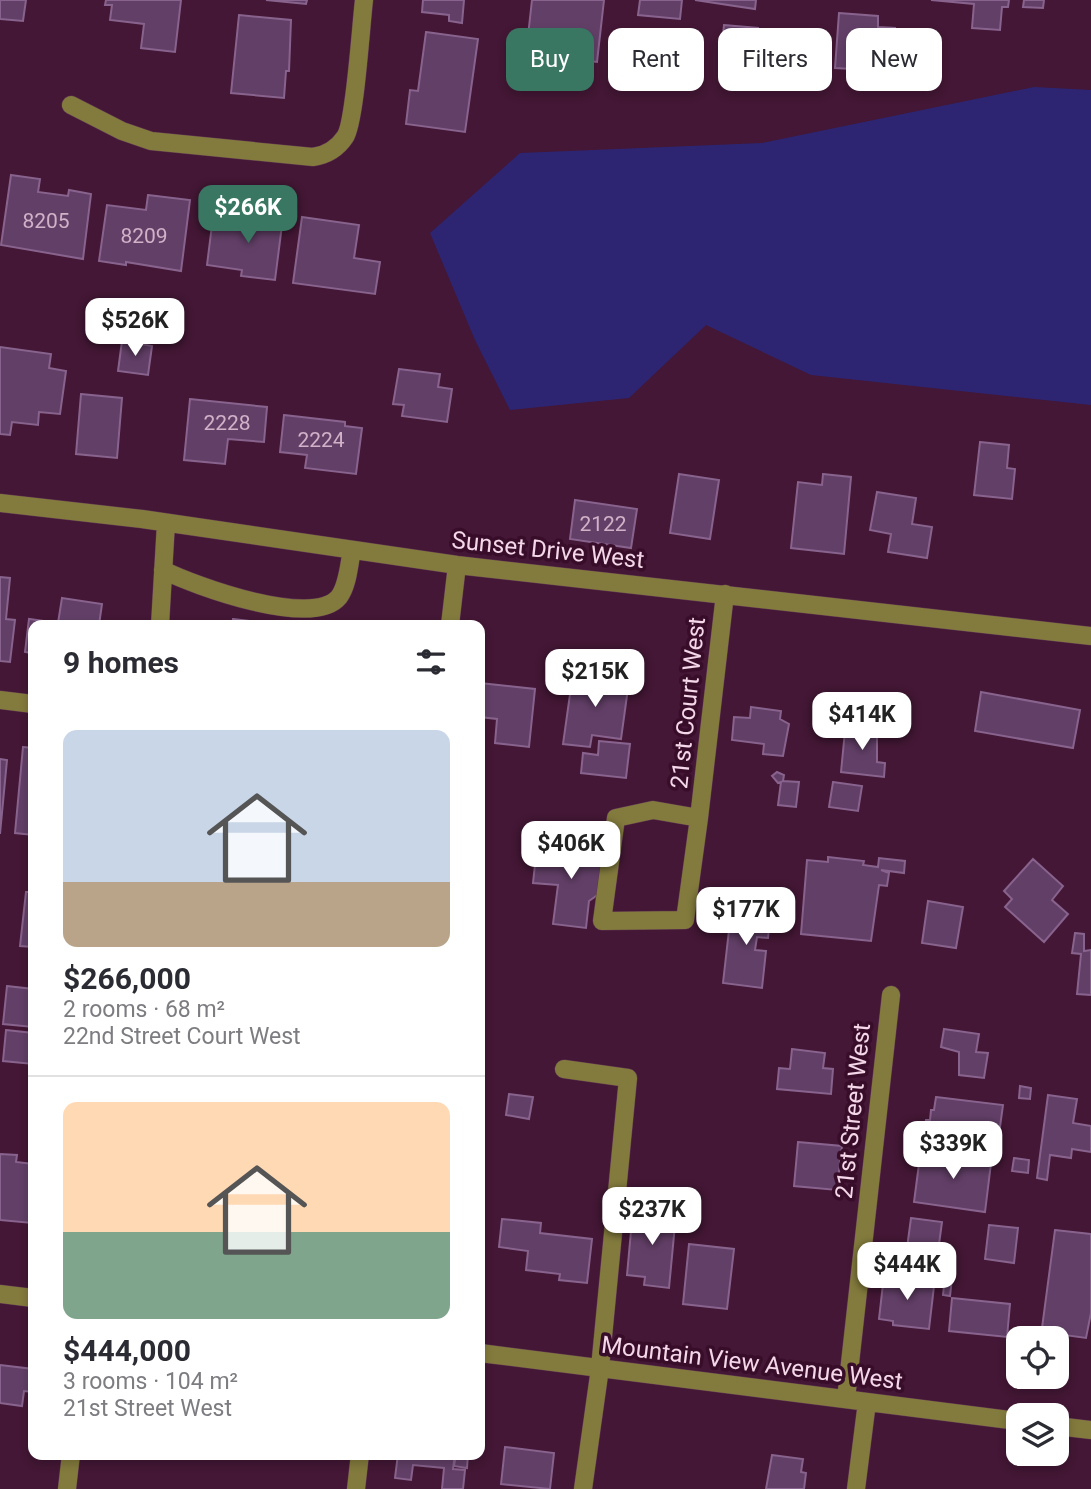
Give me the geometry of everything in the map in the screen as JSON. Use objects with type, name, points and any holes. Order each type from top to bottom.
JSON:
[{"type":"street","points":[[71,105],[122,131],[151,141],[313,157],[325,155],[335,149],[349,130],[364,0]]},
{"type":"street","name":"Sunset Drive West","points":[[0,503],[166,523],[457,565],[1091,636]]},
{"type":"street","points":[[160,620],[166,523]]},
{"type":"street","points":[[163,578],[287,609],[316,610],[339,597],[352,550]]},
{"type":"street","points":[[451,620],[457,565]]},
{"type":"street","points":[[153,620],[163,578]]},
{"type":"street","name":"21st Court West","points":[[699,818],[653,810],[616,818],[602,921],[685,920],[699,818],[724,594]]},
{"type":"street","points":[[0,700],[28,704]]},
{"type":"street","name":"21st Street West","points":[[846,1399],[891,995]]},
{"type":"street","points":[[564,1069],[628,1078],[600,1368],[583,1489]]},
{"type":"street","points":[[0,1294],[28,1297]]},
{"type":"street","name":"Mountain View Avenue West","points":[[485,1354],[1006,1419]]},
{"type":"street","points":[[856,1489],[867,1402]]},
{"type":"street","points":[[1069,1427],[1091,1430]]},
{"type":"street","points":[[67,1489],[70,1460]]},
{"type":"street","points":[[356,1489],[359,1460]]},
{"type":"shaded area","points":[[1034,87],[1091,90],[1091,405],[811,375],[706,325],[629,398],[510,410],[475,340],[430,233],[520,153],[762,143]]},
{"type":"building","points":[[0,0],[26,0],[23,21],[0,19]]},
{"type":"building","points":[[106,0],[181,0],[175,52],[141,48],[144,24],[110,20],[112,5],[105,5]]},
{"type":"building","points":[[266,0],[307,0],[306,4]]},
{"type":"building","points":[[423,0],[464,0],[462,23],[449,21],[449,15],[422,12]]},
{"type":"building","points":[[532,0],[604,0],[597,62],[594,62],[594,28],[529,28]]},
{"type":"building","points":[[640,0],[682,0],[680,19],[638,15]]},
{"type":"building","points":[[695,0],[756,0],[755,9]]},
{"type":"building","points":[[931,0],[1009,0],[1008,7],[1002,7],[1000,30],[972,28],[974,4]]},
{"type":"building","points":[[1024,0],[1044,0],[1043,8],[1023,7]]},
{"type":"building","points":[[839,13],[878,16],[878,27],[895,28],[846,28],[846,69],[835,68]]},
{"type":"building","points":[[239,15],[291,20],[289,71],[286,71],[284,98],[231,93]]},
{"type":"building","points":[[724,25],[758,28],[724,28]]},
{"type":"building","points":[[426,32],[478,39],[465,132],[406,124],[410,90],[418,91]]},
{"type":"building","points":[[11,175],[40,179],[38,192],[68,196],[69,190],[91,194],[83,259],[1,245]]},
{"type":"building","points":[[148,195],[190,200],[181,271],[126,262],[126,265],[99,261],[107,205],[146,210]]},
{"type":"building","points":[[240,202],[249,203],[248,212],[283,217],[275,280],[241,276],[242,270],[207,265],[212,225],[236,228]]},
{"type":"building","points":[[302,217],[359,225],[354,258],[380,262],[375,294],[293,283]]},
{"type":"building","points":[[122,341],[152,346],[148,375],[118,371]]},
{"type":"building","points":[[0,347],[51,354],[49,368],[66,371],[60,414],[39,412],[38,425],[12,422],[10,435],[0,434]]},
{"type":"building","points":[[399,369],[440,374],[438,387],[452,389],[447,422],[402,416],[404,405],[393,404]]},
{"type":"building","points":[[81,394],[122,398],[117,458],[76,454]]},
{"type":"building","points":[[190,399],[267,407],[264,442],[228,439],[225,464],[184,460]]},
{"type":"building","points":[[284,415],[345,422],[345,426],[362,428],[356,474],[305,468],[307,455],[280,452]]},
{"type":"building","points":[[980,442],[1009,445],[1007,468],[1015,469],[1012,499],[974,495]]},
{"type":"building","points":[[679,474],[719,480],[710,539],[670,533]]},
{"type":"building","points":[[823,474],[851,477],[844,554],[791,548],[798,482],[822,485]]},
{"type":"building","points":[[877,492],[916,498],[912,524],[932,527],[927,558],[888,552],[891,534],[870,530]]},
{"type":"building","points":[[575,500],[637,509],[631,548],[570,539]]},
{"type":"building","points":[[0,577],[10,578],[6,619],[15,620],[10,662],[0,661]]},
{"type":"building","points":[[62,598],[102,604],[100,620],[58,620]]},
{"type":"building","points":[[28,627],[28,652],[25,652]]},
{"type":"building","points":[[573,673],[629,681],[621,739],[592,735],[590,747],[563,744]]},
{"type":"building","points":[[485,684],[535,689],[529,747],[495,743],[497,719],[485,718]]},
{"type":"building","points":[[981,692],[1080,710],[1073,748],[975,731]]},
{"type":"building","points":[[751,707],[781,711],[780,719],[789,724],[783,756],[763,754],[764,744],[732,740],[734,717],[750,718]]},
{"type":"building","points":[[849,724],[877,728],[877,762],[885,763],[884,777],[841,772],[845,731],[848,731]]},
{"type":"building","points":[[599,741],[630,744],[626,778],[581,773],[583,753],[598,755]]},
{"type":"building","points":[[23,747],[28,748],[28,834],[15,833]]},
{"type":"building","points":[[0,759],[7,760],[0,834]]},
{"type":"building","points":[[777,772],[784,775],[783,781],[799,782],[796,807],[778,805],[781,782],[778,783],[772,776]]},
{"type":"building","points":[[833,782],[862,786],[858,811],[829,807]]},
{"type":"building","points":[[537,846],[577,849],[605,857],[606,889],[589,901],[586,928],[553,924],[558,885],[533,883]]},
{"type":"building","points":[[828,857],[864,861],[863,865],[878,867],[879,858],[905,861],[904,873],[881,870],[889,873],[887,886],[879,885],[871,941],[801,934],[807,860],[828,862]]},
{"type":"building","points":[[1033,859],[1063,886],[1052,900],[1068,914],[1044,942],[1005,907],[1012,899],[1004,891]]},
{"type":"building","points":[[26,892],[28,892],[28,947],[20,946]]},
{"type":"building","points":[[928,901],[963,907],[956,948],[922,943]]},
{"type":"building","points":[[732,908],[771,910],[768,938],[757,937],[755,950],[766,951],[762,988],[723,983],[729,930],[725,929],[727,915],[731,916]]},
{"type":"building","points":[[1075,933],[1084,934],[1084,951],[1091,950],[1091,995],[1077,994],[1081,954],[1072,953]]},
{"type":"building","points":[[7,986],[28,988],[28,1026],[3,1024]]},
{"type":"building","points":[[944,1029],[979,1034],[976,1052],[988,1053],[984,1078],[959,1075],[959,1052],[941,1047]]},
{"type":"building","points":[[6,1030],[28,1032],[28,1064],[3,1061]]},
{"type":"building","points":[[792,1049],[825,1053],[823,1068],[833,1069],[831,1094],[777,1089],[779,1068],[790,1069]]},
{"type":"building","points":[[1020,1086],[1031,1088],[1030,1099],[1019,1098]]},
{"type":"building","points":[[509,1094],[533,1097],[529,1119],[506,1115]]},
{"type":"building","points":[[1048,1095],[1077,1099],[1073,1123],[1091,1126],[1091,1152],[1072,1149],[1071,1158],[1050,1155],[1047,1180],[1037,1178]]},
{"type":"building","points":[[936,1097],[1003,1105],[997,1149],[923,1140],[926,1120],[930,1120]]},
{"type":"building","points":[[798,1142],[842,1146],[837,1190],[794,1186]]},
{"type":"building","points":[[928,1147],[963,1152],[962,1159],[991,1163],[985,1212],[914,1202],[919,1164],[926,1165]]},
{"type":"building","points":[[0,1154],[17,1155],[16,1162],[28,1163],[28,1223],[0,1220]]},
{"type":"building","points":[[1014,1158],[1029,1160],[1028,1173],[1012,1171]]},
{"type":"building","points":[[633,1209],[676,1214],[669,1288],[644,1285],[645,1277],[627,1275]]},
{"type":"building","points":[[911,1218],[942,1222],[938,1252],[907,1248]]},
{"type":"building","points":[[502,1219],[541,1223],[540,1233],[592,1239],[587,1283],[559,1280],[560,1274],[526,1270],[528,1251],[499,1247]]},
{"type":"building","points":[[989,1225],[1018,1228],[1014,1263],[985,1259]]},
{"type":"building","points":[[1055,1230],[1091,1234],[1091,1313],[1086,1338],[1069,1336],[1069,1326],[1042,1326]]},
{"type":"building","points":[[689,1244],[734,1249],[727,1309],[683,1304]]},
{"type":"building","points":[[946,1268],[953,1269],[950,1296],[943,1295]]},
{"type":"building","points":[[900,1270],[919,1272],[918,1284],[934,1286],[929,1329],[893,1325],[893,1321],[879,1319],[883,1284],[896,1286]]},
{"type":"building","points":[[952,1298],[1010,1304],[1006,1337],[949,1331]]},
{"type":"building","points":[[0,1365],[28,1368],[28,1391],[24,1391],[22,1406],[0,1403]]},
{"type":"building","points":[[505,1447],[554,1453],[550,1489],[501,1484]]},
{"type":"building","points":[[772,1455],[803,1459],[801,1472],[806,1473],[804,1489],[766,1489]]},
{"type":"building","points":[[397,1460],[454,1460],[453,1469],[465,1470],[463,1489],[442,1489],[444,1468],[413,1465],[411,1480],[395,1478]]},
{"type":"building","points":[[455,1460],[468,1460],[467,1468],[454,1466]]}]
